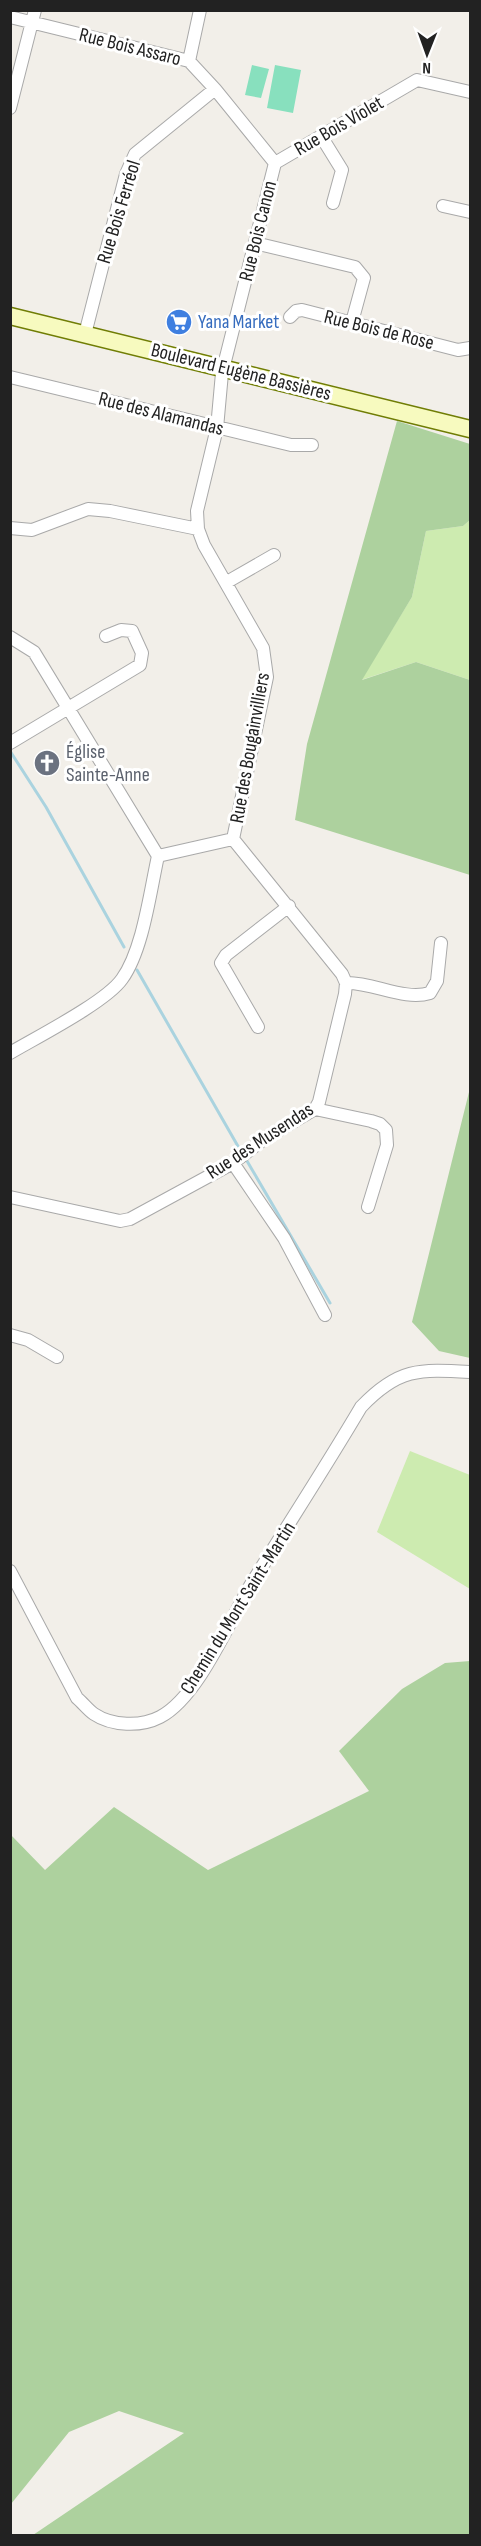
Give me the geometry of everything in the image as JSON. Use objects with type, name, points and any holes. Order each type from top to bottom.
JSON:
[{"type":"street","points":[[189,61],[200,10]]},
{"type":"street","name":"Rue Bois Assaro","points":[[10,17],[34,17],[189,61],[215,89],[275,163]]},
{"type":"street","points":[[10,108],[34,17]]},
{"type":"street","name":"Rue Bois Violet","points":[[275,163],[417,80],[471,92]]},
{"type":"street","name":"Rue Bois Ferréol","points":[[85,334],[126,174],[135,154],[215,89]]},
{"type":"street","points":[[321,136],[342,170],[333,203]]},
{"type":"street","name":"Rue Bois Canon","points":[[223,368],[275,163]]},
{"type":"street","points":[[443,206],[471,212]]},
{"type":"street","points":[[255,243],[355,267],[364,278],[352,322]]},
{"type":"street","name":"Rue Bois de Rose","points":[[290,317],[296,311],[302,310],[458,350],[471,348]]},
{"type":"street","name":"Boulevard Eugène Bassières","points":[[10,316],[471,429]]},
{"type":"street","name":"Rue des Bougainvilliers","points":[[223,368],[217,428],[197,511],[198,529],[204,545],[264,648],[267,677],[233,839]]},
{"type":"street","name":"Rue des Alamandas","points":[[10,377],[291,445],[312,444]]},
{"type":"street","points":[[10,528],[32,530],[88,509],[110,511],[198,529]]},
{"type":"street","points":[[227,582],[274,555]]},
{"type":"street","points":[[10,743],[140,665],[142,653],[132,631],[121,630],[106,636]]},
{"type":"street","points":[[10,637],[34,652],[158,856],[135,956],[121,980],[103,997],[10,1053]]},
{"type":"street","points":[[158,856],[233,839],[289,906],[342,974],[346,983],[361,983],[410,994],[430,993],[437,981],[441,943]]},
{"type":"street","points":[[258,1027],[221,963],[226,955],[289,906]]},
{"type":"street","name":"Rue des Musendas","points":[[10,1197],[120,1221],[130,1219],[233,1163],[264,1139],[315,1108],[319,1102],[346,983]]},
{"type":"street","points":[[315,1108],[371,1121],[380,1124],[386,1130],[387,1144],[368,1207]]},
{"type":"street","points":[[233,1163],[285,1238],[325,1315]]},
{"type":"street","points":[[10,1335],[28,1340],[57,1357]]},
{"type":"street","name":"Chemin du Mont Saint-Martin","points":[[10,1571],[41,1634],[77,1698],[94,1714],[108,1720],[135,1724],[159,1718],[177,1706],[195,1684],[250,1587],[361,1407],[380,1387],[410,1373],[432,1370],[471,1372]]},
{"type":"green space","points":[[252,65],[269,69],[261,98],[245,95]]},
{"type":"green space","points":[[275,65],[301,70],[293,113],[267,108]]},
{"type":"green space","points":[[397,421],[470,444],[470,520],[463,526],[426,531],[412,597],[362,680],[416,662],[470,680],[470,875],[295,820],[307,744]]},
{"type":"green space","points":[[470,520],[470,680],[416,662],[361,680],[412,597],[426,531],[463,526]]},
{"type":"green space","points":[[470,1088],[470,1358],[439,1351],[412,1322]]},
{"type":"green space","points":[[410,1451],[470,1475],[470,1589],[377,1532]]},
{"type":"green space","points":[[470,1661],[470,2535],[33,2535],[184,2433],[119,2411],[69,2432],[11,2504],[11,1835],[45,1870],[114,1807],[208,1870],[369,1791],[339,1751],[402,1689],[445,1663]]},
{"type":"waterway","points":[[10,751],[46,807],[124,947]]},
{"type":"waterway","points":[[137,970],[239,1148]]},
{"type":"waterway","points":[[247,1161],[330,1303]]},
{"type":"place","name":"Yana Market","points":[[179,322]]},
{"type":"place","name":"Église Sainte-Anne","points":[[47,763]]}]
